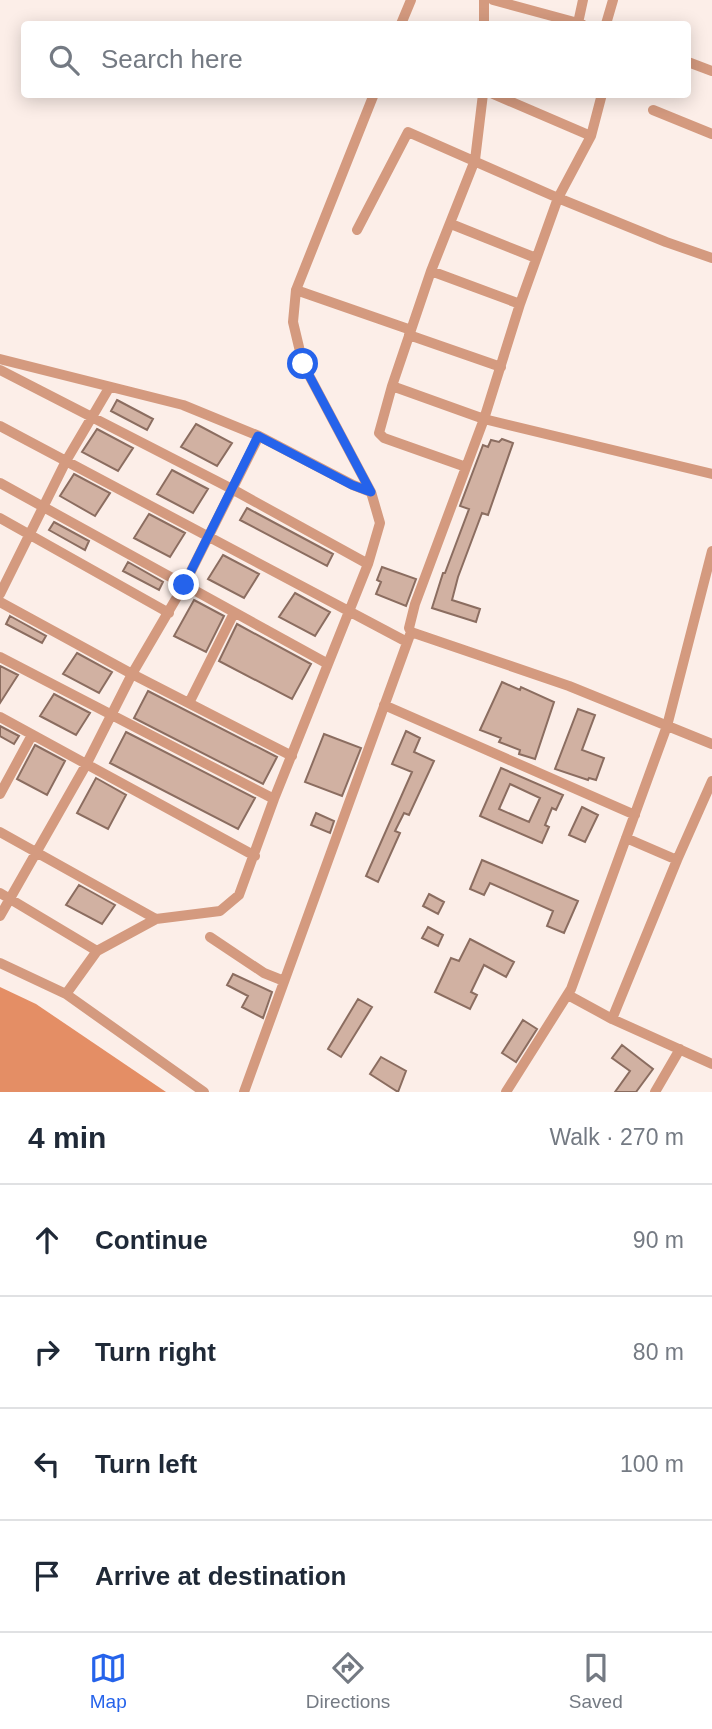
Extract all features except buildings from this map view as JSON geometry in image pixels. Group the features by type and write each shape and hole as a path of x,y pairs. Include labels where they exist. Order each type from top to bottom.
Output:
{"street":[{"path":"402,21 411,0"},
{"path":"484,0 484,21"},
{"path":"493,0 569,21"},
{"path":"580,21 583,0"},
{"path":"607,21 613,0"},
{"path":"691,63 712,71"},
{"path":"66,994 97,951 156,919 220,911 239,895 274,799 368,564 380,523 371,492 303,364 293,322 296,289 372,98"},
{"path":"466,467 384,438 379,433 431,271 475,160 483,98"},
{"path":"502,98 591,136"},
{"path":"244,1092 409,637 415,604 484,419 536,258 558,198 591,136 601,98"},
{"path":"653,110 712,134"},
{"path":"357,230 408,132 558,198 712,258"},
{"path":"451,224 536,258"},
{"path":"431,271 520,304"},
{"path":"296,289 501,367"},
{"path":"0,359 183,405 258,436 352,485 371,492"},
{"path":"0,370 232,489 368,564"},
{"path":"392,386 484,419 712,474"},
{"path":"0,594 66,461 109,387"},
{"path":"0,426 350,612 409,637 569,686 712,744"},
{"path":"0,916 5,895 36,852 86,765 132,674 184,585 258,436"},
{"path":"0,483 328,664"},
{"path":"0,518 169,613"},
{"path":"506,1092 568,995 667,726 712,551"},
{"path":"0,602 132,674 292,756"},
{"path":"189,703 234,613"},
{"path":"0,657 274,799"},
{"path":"384,705 635,815"},
{"path":"0,717 255,856"},
{"path":"0,794 32,735"},
{"path":"612,1019 712,781"},
{"path":"0,832 156,919"},
{"path":"626,838 677,860"},
{"path":"5,895 97,951"},
{"path":"210,937 264,973 284,981"},
{"path":"0,963 66,994 204,1092"},
{"path":"568,995 612,1019 712,1063"},
{"path":"655,1092 680,1049"}],"shaded area":[{"path":"0,987 36,1004 166,1092 0,1092"}],"route":[{"path":"184,585 258,436 352,485 371,492 303,364"}]}
